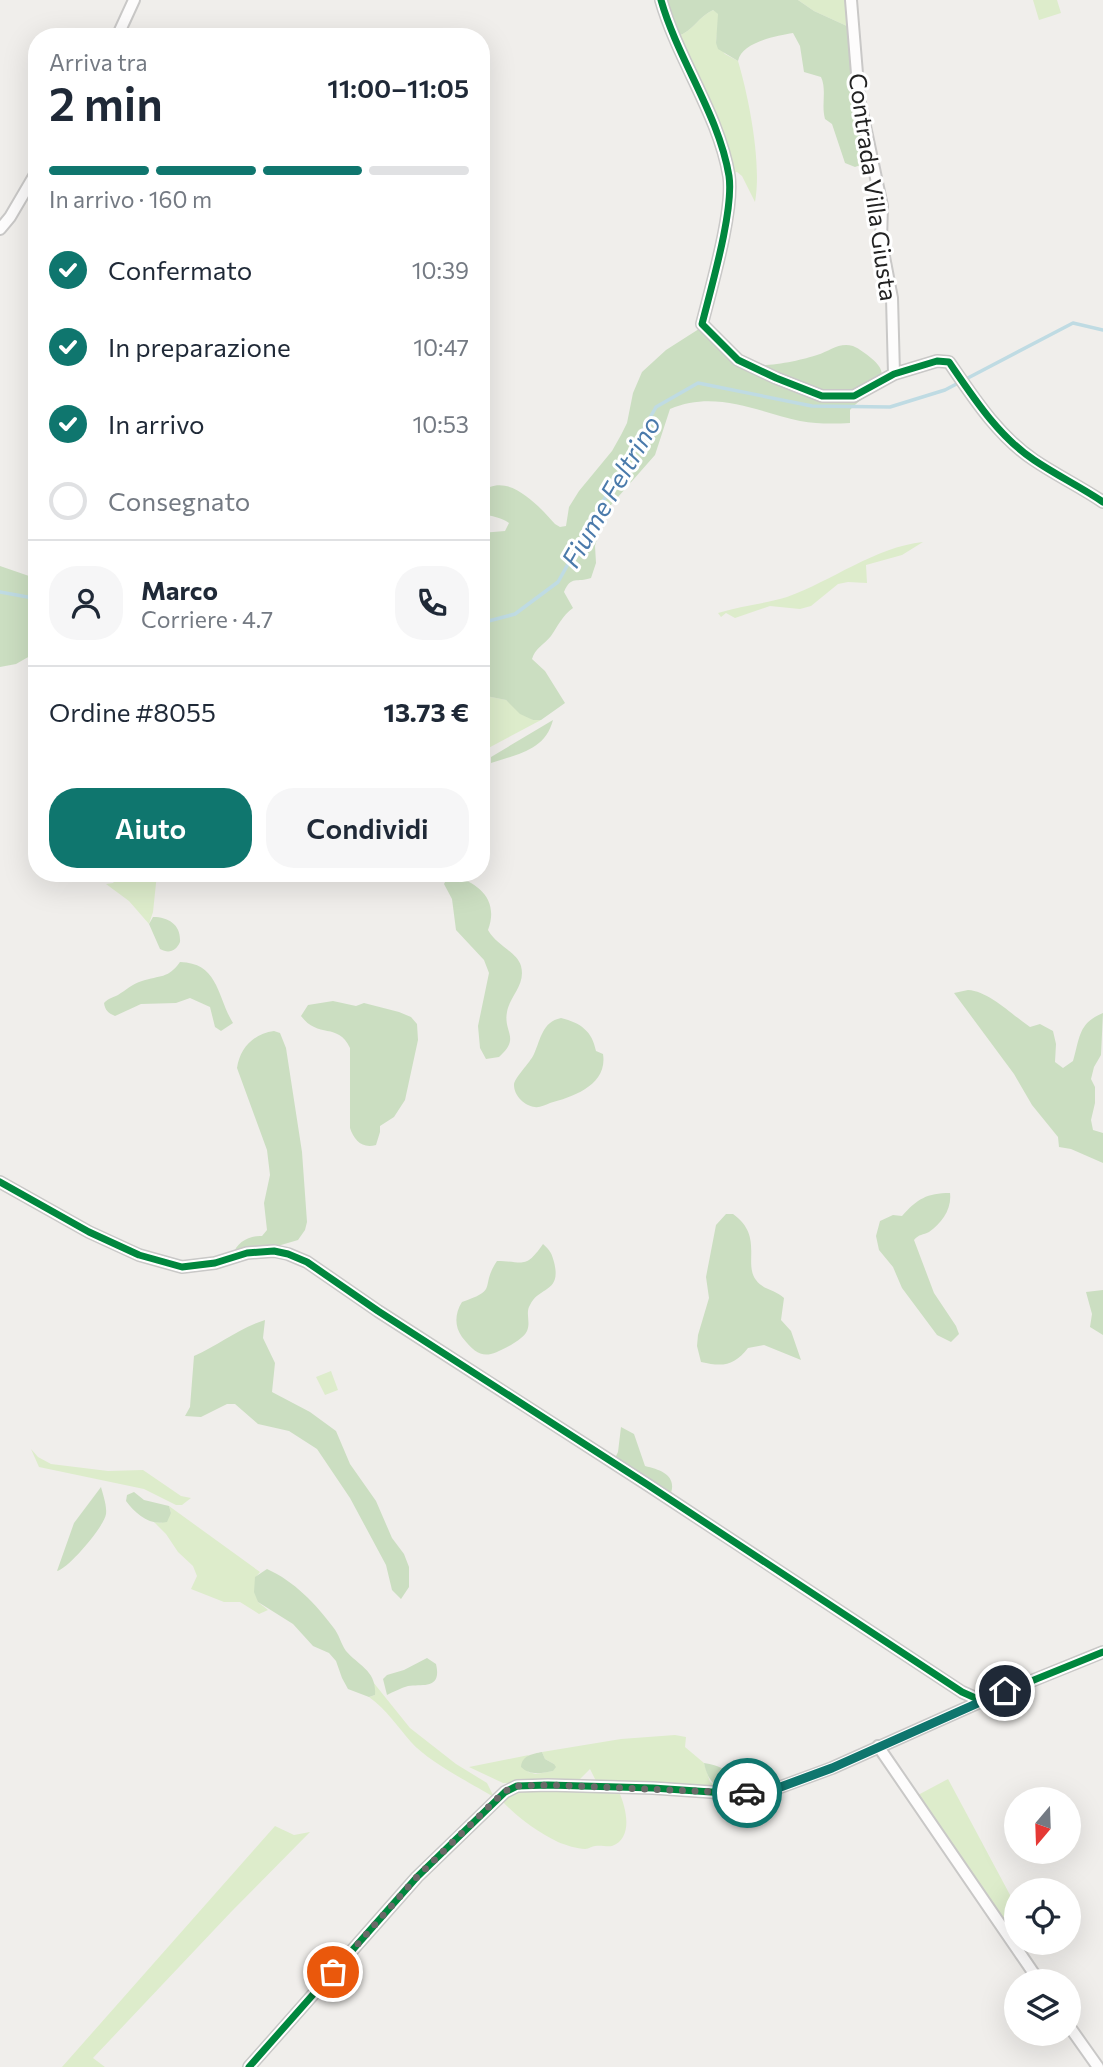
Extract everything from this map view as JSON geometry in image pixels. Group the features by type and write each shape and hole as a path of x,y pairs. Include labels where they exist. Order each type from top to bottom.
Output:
{"street":[{"path":"121,28 134,0"},
{"path":"661,0 682,60 701,96 720,145 729,177 723,230 702,324 738,360 822,396 854,396 894,373 937,361 950,362 968,390 1009,441 1033,460 1101,497"},
{"name":"Contrada Villa Giusta","path":"851,0 859,98 882,206 881,242 892,298 894,373"},
{"path":"0,229 28,186"},
{"path":"0,1182 89,1232 139,1255 182,1267 215,1263 247,1252 274,1251 307,1262 951,1685 982,1701"},
{"path":"249,2067 417,1877 505,1791 517,1786 548,1785 740,1794 767,1792 832,1768 982,1701 1103,1652"},
{"path":"878,1746 1031,1969"},
{"path":"1081,2043 1098,2067"}],"green space":[{"path":"665,0 798,0 814,11 849,27 871,161 855,167 845,163 832,124 825,119 821,77 804,72 800,46 793,33 769,38 753,45 741,54 738,61 718,49 718,14 713,10 678,36"},
{"path":"798,0 847,0 849,27 814,11"},
{"path":"1033,0 1057,0 1061,13 1039,20"},
{"path":"713,10 719,14 716,43 725,54 738,61 746,93 756,150 755,202 742,176 737,172 733,173 678,36"},
{"path":"702,327 738,357 755,365 793,361 848,345 867,355 879,366 882,374 876,387 850,410 850,423 800,421 719,402 703,401 670,409 655,455 611,505 600,528 595,546 596,563 591,578 569,583 564,592 573,608 535,652 532,659 545,671 565,703 541,720 533,720 520,714 506,700 490,697 490,532 505,531 509,523 490,515 490,488 501,485 521,493 555,524 566,526 569,507 612,451 627,423 633,393 642,372 666,350"},
{"path":"923,542 902,555 866,565 867,583 838,584 811,606 800,609 770,606 735,618 726,613 721,617 718,613 787,597 888,550"},
{"path":"0,566 28,576 28,657 16,664 0,667"},
{"path":"490,697 506,700 533,720 541,720 490,747"},
{"path":"553,720 544,739 537,745 520,754 491,763 491,757"},
{"path":"156,882 149,924 129,901 106,884"},
{"path":"469,882 485,895 491,910 488,930 521,966 520,984 507,1012 509,1045 499,1057 486,1059 480,1048 478,1026 489,973 484,960 456,930 452,899 444,884"},
{"path":"153,917 169,920 176,927 180,942 176,948 169,951 160,949 149,924"},
{"path":"180,962 193,964 210,975 233,1023 221,1031 215,1027 210,1007 190,998 176,1003 141,1004 115,1016 106,1009 104,1003 107,1000 138,982 167,974"},
{"path":"968,990 992,999 1030,1027 1040,1024 1053,1031 1056,1044 1055,1062 1063,1068 1073,1061 1084,1027 1103,1013 1101,1055 1091,1079 1095,1087 1095,1103 1091,1120 1093,1130 1103,1133 1103,1163 1071,1149 1059,1147 1058,1137 1032,1105 1014,1074 954,993"},
{"path":"333,1001 356,1006 364,1003 399,1012 411,1017 417,1024 418,1040 405,1100 394,1117 380,1126 376,1145 367,1146 359,1142 350,1128 350,1048 340,1035 314,1027 301,1016 308,1005"},
{"path":"561,1018 580,1025 588,1033 596,1051 603,1054 600,1074 594,1082 578,1093 540,1107 531,1106 518,1097 514,1089 515,1082 532,1058 546,1027"},
{"path":"274,1031 280,1033 286,1048 302,1152 307,1222 298,1240 281,1245 261,1258 238,1260 233,1255 240,1243 248,1238 262,1236 267,1230 264,1203 270,1175 267,1150 237,1068 241,1054 249,1043 260,1035"},
{"path":"950,1193 948,1210 942,1220 929,1232 914,1240 934,1293 959,1334 951,1342 937,1335 902,1288 893,1267 879,1250 876,1236 880,1221 893,1215 902,1216 918,1201 929,1196"},
{"path":"726,1214 733,1214 748,1231 751,1266 756,1280 784,1298 781,1320 791,1331 801,1360 764,1345 748,1348 728,1364 701,1362 697,1346 709,1298 706,1277 716,1225"},
{"path":"543,1244 552,1257 555,1279 530,1305 527,1331 511,1345 490,1354 474,1350 462,1337 457,1324 462,1302 485,1290 497,1261 528,1261"},
{"path":"1103,1290 1103,1335 1090,1327 1092,1314 1086,1292"},
{"path":"265,1320 263,1338 275,1363 272,1392 310,1412 336,1431 350,1464 376,1501 392,1538 404,1554 409,1567 409,1587 401,1599 392,1590 386,1565 350,1498 317,1449 289,1431 258,1424 235,1404 227,1404 201,1417 185,1416 190,1407 194,1356 246,1327"},
{"path":"331,1371 338,1390 325,1395 316,1377"},
{"path":"621,1427 634,1434 645,1466 662,1472 670,1479 670,1496 614,1460 618,1452"},
{"path":"31,1449 38,1457 51,1464 108,1471 143,1470 181,1496 191,1498 182,1505 176,1505 144,1489 39,1467"},
{"path":"101,1487 106,1507 104,1520 77,1556 57,1571 74,1523"},
{"path":"134,1492 144,1500 169,1506 171,1513 167,1522 149,1521 134,1510 126,1501 127,1495"},
{"path":"169,1506 260,1572 255,1578 258,1602 268,1610 259,1614 240,1602 224,1602 191,1589 197,1576 193,1566 154,1522 161,1523 171,1513"},
{"path":"267,1569 304,1594 319,1610 335,1630 346,1651 370,1674 375,1695 369,1697 348,1689 336,1661 329,1653 313,1646 293,1624 258,1602 254,1592 255,1577"},
{"path":"427,1658 436,1664 434,1682 408,1686 387,1695 383,1679 387,1675"},
{"path":"373,1682 410,1728 456,1764 487,1783 494,1797 450,1772 419,1750 387,1713 369,1697 375,1695"},
{"path":"675,1735 686,1737 685,1747 704,1763 710,1782 722,1790 597,1783 590,1769 576,1783 503,1783 469,1767 529,1755 525,1759 528,1772 536,1774 553,1771 554,1764 545,1759 542,1752 621,1739"},
{"path":"542,1752 545,1759 556,1767 553,1771 532,1773 521,1767 526,1758"},
{"path":"704,1763 727,1772 742,1792 717,1786 709,1777"},
{"path":"948,1779 1004,1884 1004,1922 918,1795"},
{"path":"541,1789 619,1792 626,1814 623,1836 612,1846 585,1849 568,1846 535,1829 501,1800 519,1792"},
{"path":"275,1826 294,1835 310,1832 93,2058 105,2067 62,2067"}],"waterway":[{"name":"Fiume Feltrino","path":"490,621 515,614 558,582 656,407 698,383 812,406 890,407 945,390 1073,323 1103,330"},
{"name":"Fiume Feltrino","path":"0,592 28,597"}],"cycle path":[{"path":"661,0 677,44 717,131 729,176 730,191 725,228 702,324 738,360 822,396 854,396 894,374 937,361 949,362 987,415 1021,450 1103,502"},
{"path":"0,1182 89,1232 139,1255 182,1267 215,1263 247,1253 274,1251 307,1262 962,1692 982,1701"},
{"path":"249,2067 417,1877 505,1792 517,1786 653,1788 740,1794 767,1792 832,1768 982,1701 1103,1652"}],"way so far":[{"path":"333,1972 417,1877 505,1791 517,1786 548,1785 747,1793"}],"route":[{"path":"747,1793 767,1792 832,1768 1005,1691"}]}
